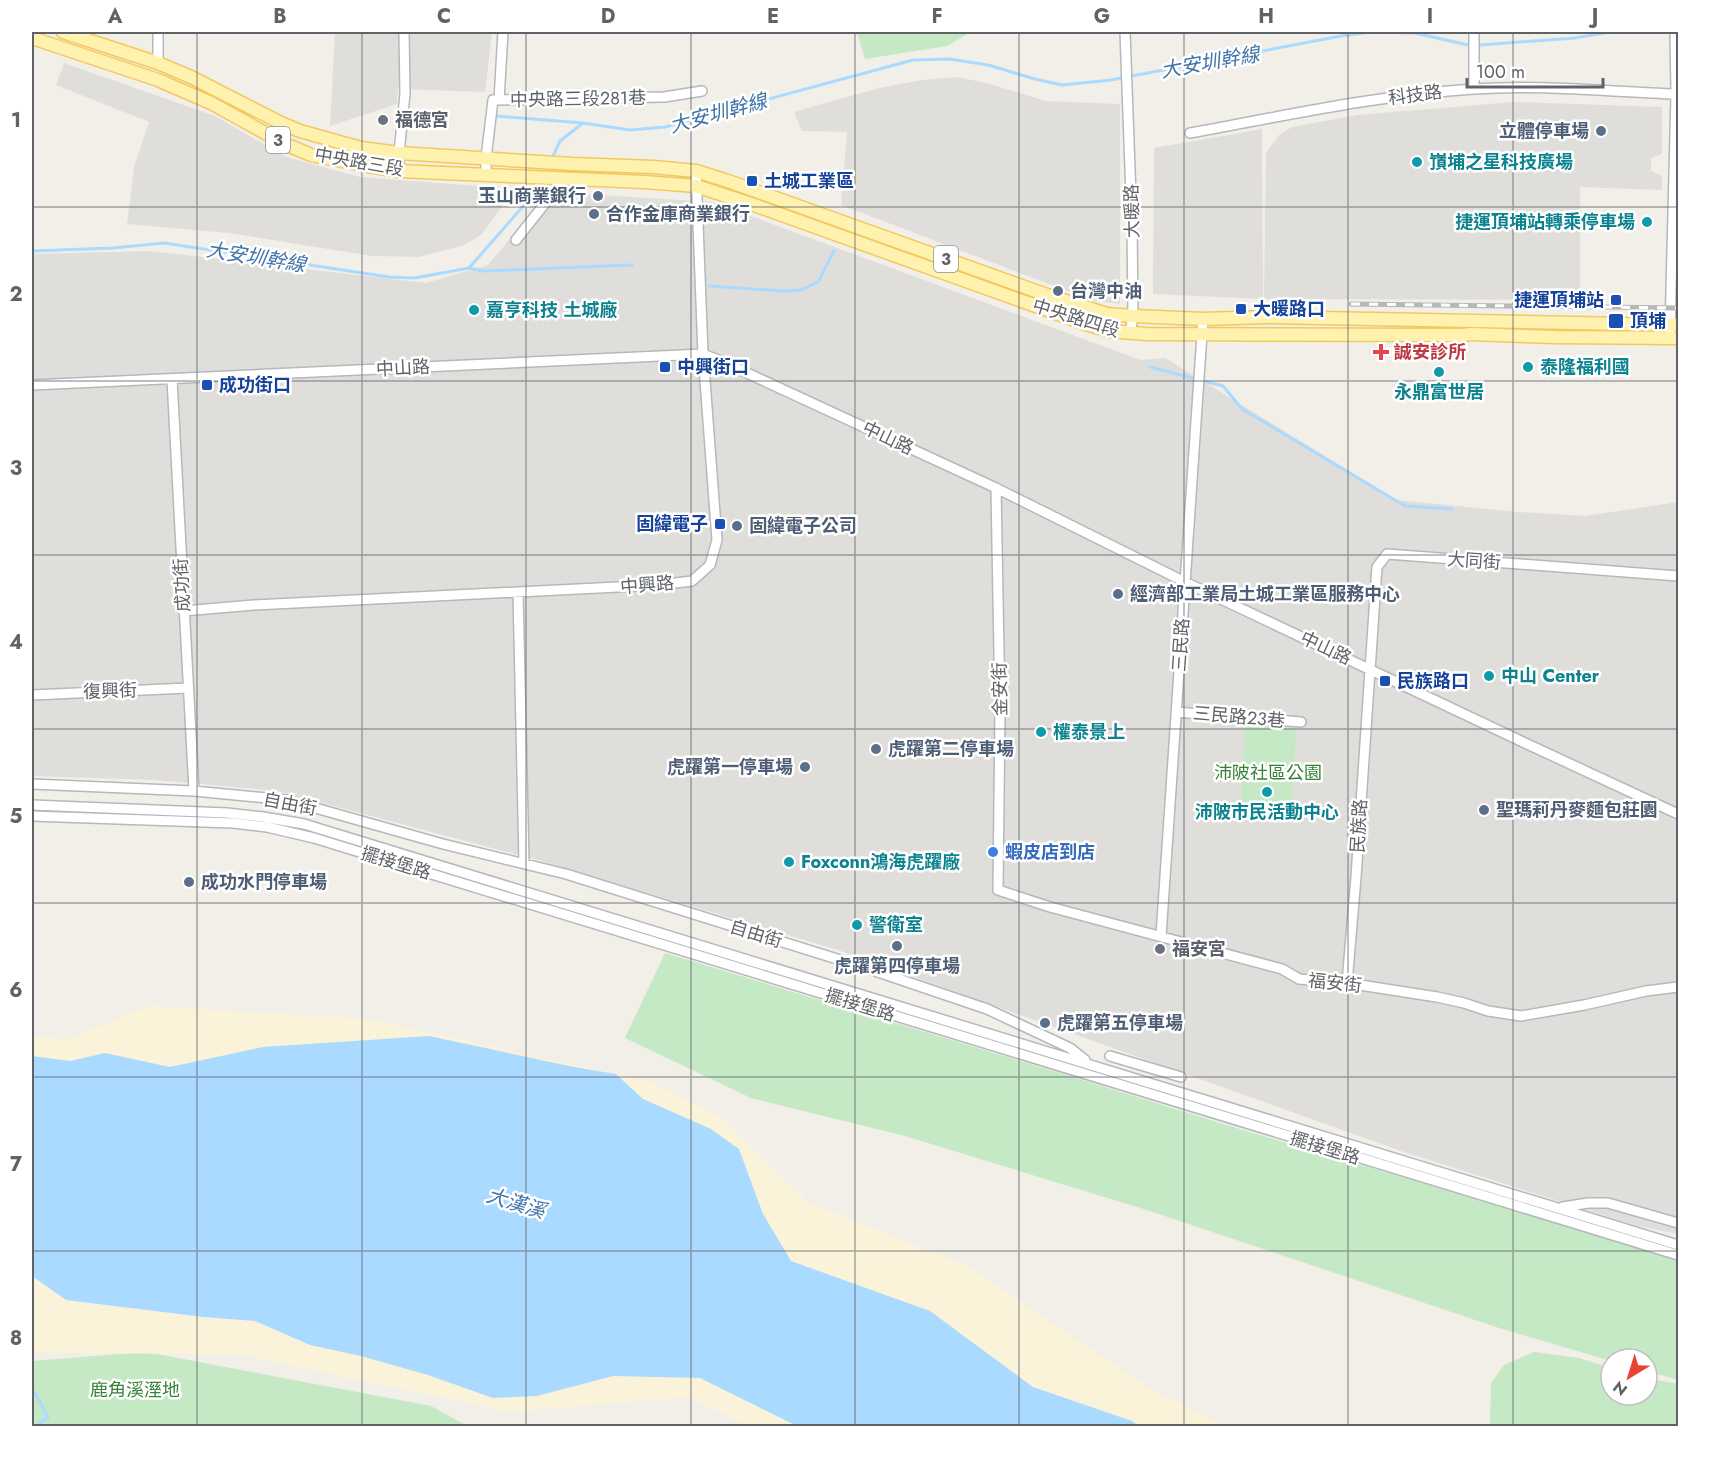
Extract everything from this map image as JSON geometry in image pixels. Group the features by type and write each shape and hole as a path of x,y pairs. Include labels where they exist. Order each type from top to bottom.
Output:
{"main road":[{"name":"中央路三段","path":"63,32 158,63 300,131 362,147 399,153 573,164"},
{"name":"中央路三段","path":"32,38 158,80 311,155 399,171 565,178"},
{"name":"中央路四段","path":"573,164 696,171 1107,314 1203,319 1267,317 1674,325"},
{"name":"中央路四段","path":"565,178 696,186 1086,324 1130,334 1462,336 1471,334 1674,338"}],"street":[{"path":"158,32 158,63"},
{"path":"399,171 405,94 404,32"},
{"path":"499,100 503,32"},
{"name":"大暖路","path":"1125,32 1132,224 1133,316 1130,334"},
{"path":"1474,32 1474,89"},
{"path":"1674,338 1677,94 1675,32"},
{"name":"科技路","path":"1190,133 1402,95 1474,89 1510,87 1677,94"},
{"name":"中央路三段281巷","path":"486,175 493,100 664,97 702,91"},
{"name":"中興路","path":"183,611 254,605 658,585 692,581 710,565 717,540 703,354 696,171"},
{"path":"516,240 565,178"},
{"name":"三民路","path":"1161,936 1203,319"},
{"name":"中山路","path":"32,385 703,354 996,488 1185,582 1678,814"},
{"name":"成功街","path":"172,379 194,791"},
{"name":"金安街","path":"996,488 1000,708 998,890"},
{"name":"大同街","path":"1370,669 1377,567 1387,554 1678,576"},
{"path":"518,592 524,863"},
{"name":"民族路","path":"1347,983 1370,669"},
{"name":"復興街","path":"32,695 188,688"},
{"name":"三民路23巷","path":"1176,712 1301,722"},
{"name":"自由街","path":"32,784 194,791 287,800 443,844 566,874 859,966 987,1009 1070,1048 1089,1064"},
{"name":"擺接堡路","path":"32,805 227,813 304,824 1678,1245"},
{"name":"擺接堡路","path":"32,816 233,823 267,827 314,838 1678,1255"},
{"name":"福安街","path":"998,890 1050,907 1282,969 1299,979 1347,983 1437,997 1488,1011 1521,1016 1581,1006 1646,991 1678,987"},
{"path":"1110,1056 1181,1077"},
{"path":"1556,1218 1560,1208 1588,1203 1608,1203 1678,1223"}],"shaded area":[{"path":"335,32 492,32 485,92 398,89 397,104 330,126"},
{"path":"64,63 215,116 286,157 360,177 515,189 481,235 464,245 419,257 372,256 229,233 127,224 134,167 149,122 56,85"},
{"path":"957,77 1046,101 1120,104 1120,304 1094,301 841,205 847,132 802,131 794,112 879,88 922,80"},
{"name":"嵿埔之星科技廣場","path":"1513,102 1662,107 1662,154 1651,158 1651,171 1662,176 1662,190 1580,187 1580,300 1264,299 1266,153 1279,135 1292,127 1357,115"},
{"path":"1262,129 1263,299 1153,294 1154,148"},
{"path":"549,192 713,202 1140,360 1165,358 1397,500 1585,516 1678,502 1678,1234 1634,1225 1404,1152 841,951 534,859 277,791 156,780 32,776 32,254 150,251 426,283 488,265"}],"green space":[{"path":"857,32 971,32 947,46 865,59"},
{"name":"沛陂社區公園","path":"1245,725 1296,728 1291,821 1240,818"},
{"path":"665,953 1246,1131 1678,1258 1678,1380 1659,1374 1659,1347 1599,1347 1599,1357 1496,1327 1150,1211 905,1136 751,1098 625,1038"},
{"name":"鹿角溪溼地","path":"146,1352 431,1406 467,1426 32,1426 32,1361"},
{"path":"1534,1352 1579,1358 1599,1364 1599,1407 1659,1407 1659,1380 1678,1384 1678,1426 1490,1426 1491,1383 1504,1365"}],"sand":[{"path":"149,1006 368,1019 651,1082 717,1115 808,1202 969,1267 1147,1387 1223,1426 749,1426 688,1397 509,1412 243,1355 32,1352 32,1037 68,1039"}],"water":[{"name":"大漢溪","path":"429,1036 616,1074 643,1099 711,1129 739,1149 763,1214 791,1261 930,1311 1033,1387 1132,1421 1139,1426 797,1426 700,1378 613,1376 537,1396 493,1398 428,1375 361,1356 310,1345 255,1321 66,1300 32,1276 32,1056 70,1061 105,1053 170,1067 263,1047"}],"waterway":[{"name":"大安圳幹線","path":"552,158 560,141 583,123 630,130 665,127 913,60 950,59 988,65 1062,85 1111,80 1371,32 1415,33 1468,45"},
{"name":"大安圳幹線","path":"1480,45 1575,38 1610,32"},
{"path":"495,116 583,123"},
{"name":"大安圳幹線","path":"32,251 113,248 164,243 389,277 415,278 469,268 543,181"},
{"path":"709,286 801,290 818,282 834,251"},
{"path":"469,268 483,271 632,265"},
{"path":"1150,367 1223,386 1242,409 1405,506 1452,509"},
{"path":"32,1388 48,1417 37,1426"}],"railway":[{"path":"1351,304 1678,308"}],"place":[{"name":"福德宮","path":"383,120"},
{"name":"立體停車場","path":"1601,131"},
{"name":"嵿埔之星科技廣場","path":"1417,162"},
{"name":"土城工業區","path":"752,181"},
{"name":"玉山商業銀行","path":"598,196"},
{"name":"合作金庫商業銀行","path":"594,214"},
{"name":"捷運頂埔站轉乘停車場","path":"1647,222"},
{"name":"台灣中油","path":"1058,291"},
{"name":"捷運頂埔站","path":"1616,300"},
{"name":"大暖路口","path":"1241,309"},
{"name":"嘉亨科技 土城廠","path":"474,310"},
{"name":"頂埔","path":"1616,321"},
{"name":"誠安診所","path":"1381,352"},
{"name":"中興街口","path":"665,367"},
{"name":"泰隆福利國","path":"1528,367"},
{"name":"永鼎富世居","path":"1439,372"},
{"name":"成功街口","path":"207,385"},
{"name":"固緯電子","path":"720,524"},
{"name":"固緯電子公司","path":"737,526"},
{"name":"經濟部工業局土城工業區服務中心","path":"1118,594"},
{"name":"中山 Center","path":"1489,676"},
{"name":"民族路口","path":"1385,681"},
{"name":"權泰景上","path":"1041,732"},
{"name":"虎躍第二停車場","path":"876,749"},
{"name":"虎躍第一停車場","path":"805,767"},
{"name":"沛陂市民活動中心","path":"1267,792"},
{"name":"聖瑪莉丹麥麵包莊園","path":"1484,810"},
{"name":"蝦皮店到店","path":"993,852"},
{"name":"Foxconn鴻海虎躍廠","path":"789,862"},
{"name":"成功水門停車場","path":"189,882"},
{"name":"警衛室","path":"857,925"},
{"name":"虎躍第四停車場","path":"897,946"},
{"name":"福安宮","path":"1160,949"},
{"name":"虎躍第五停車場","path":"1045,1023"}]}
